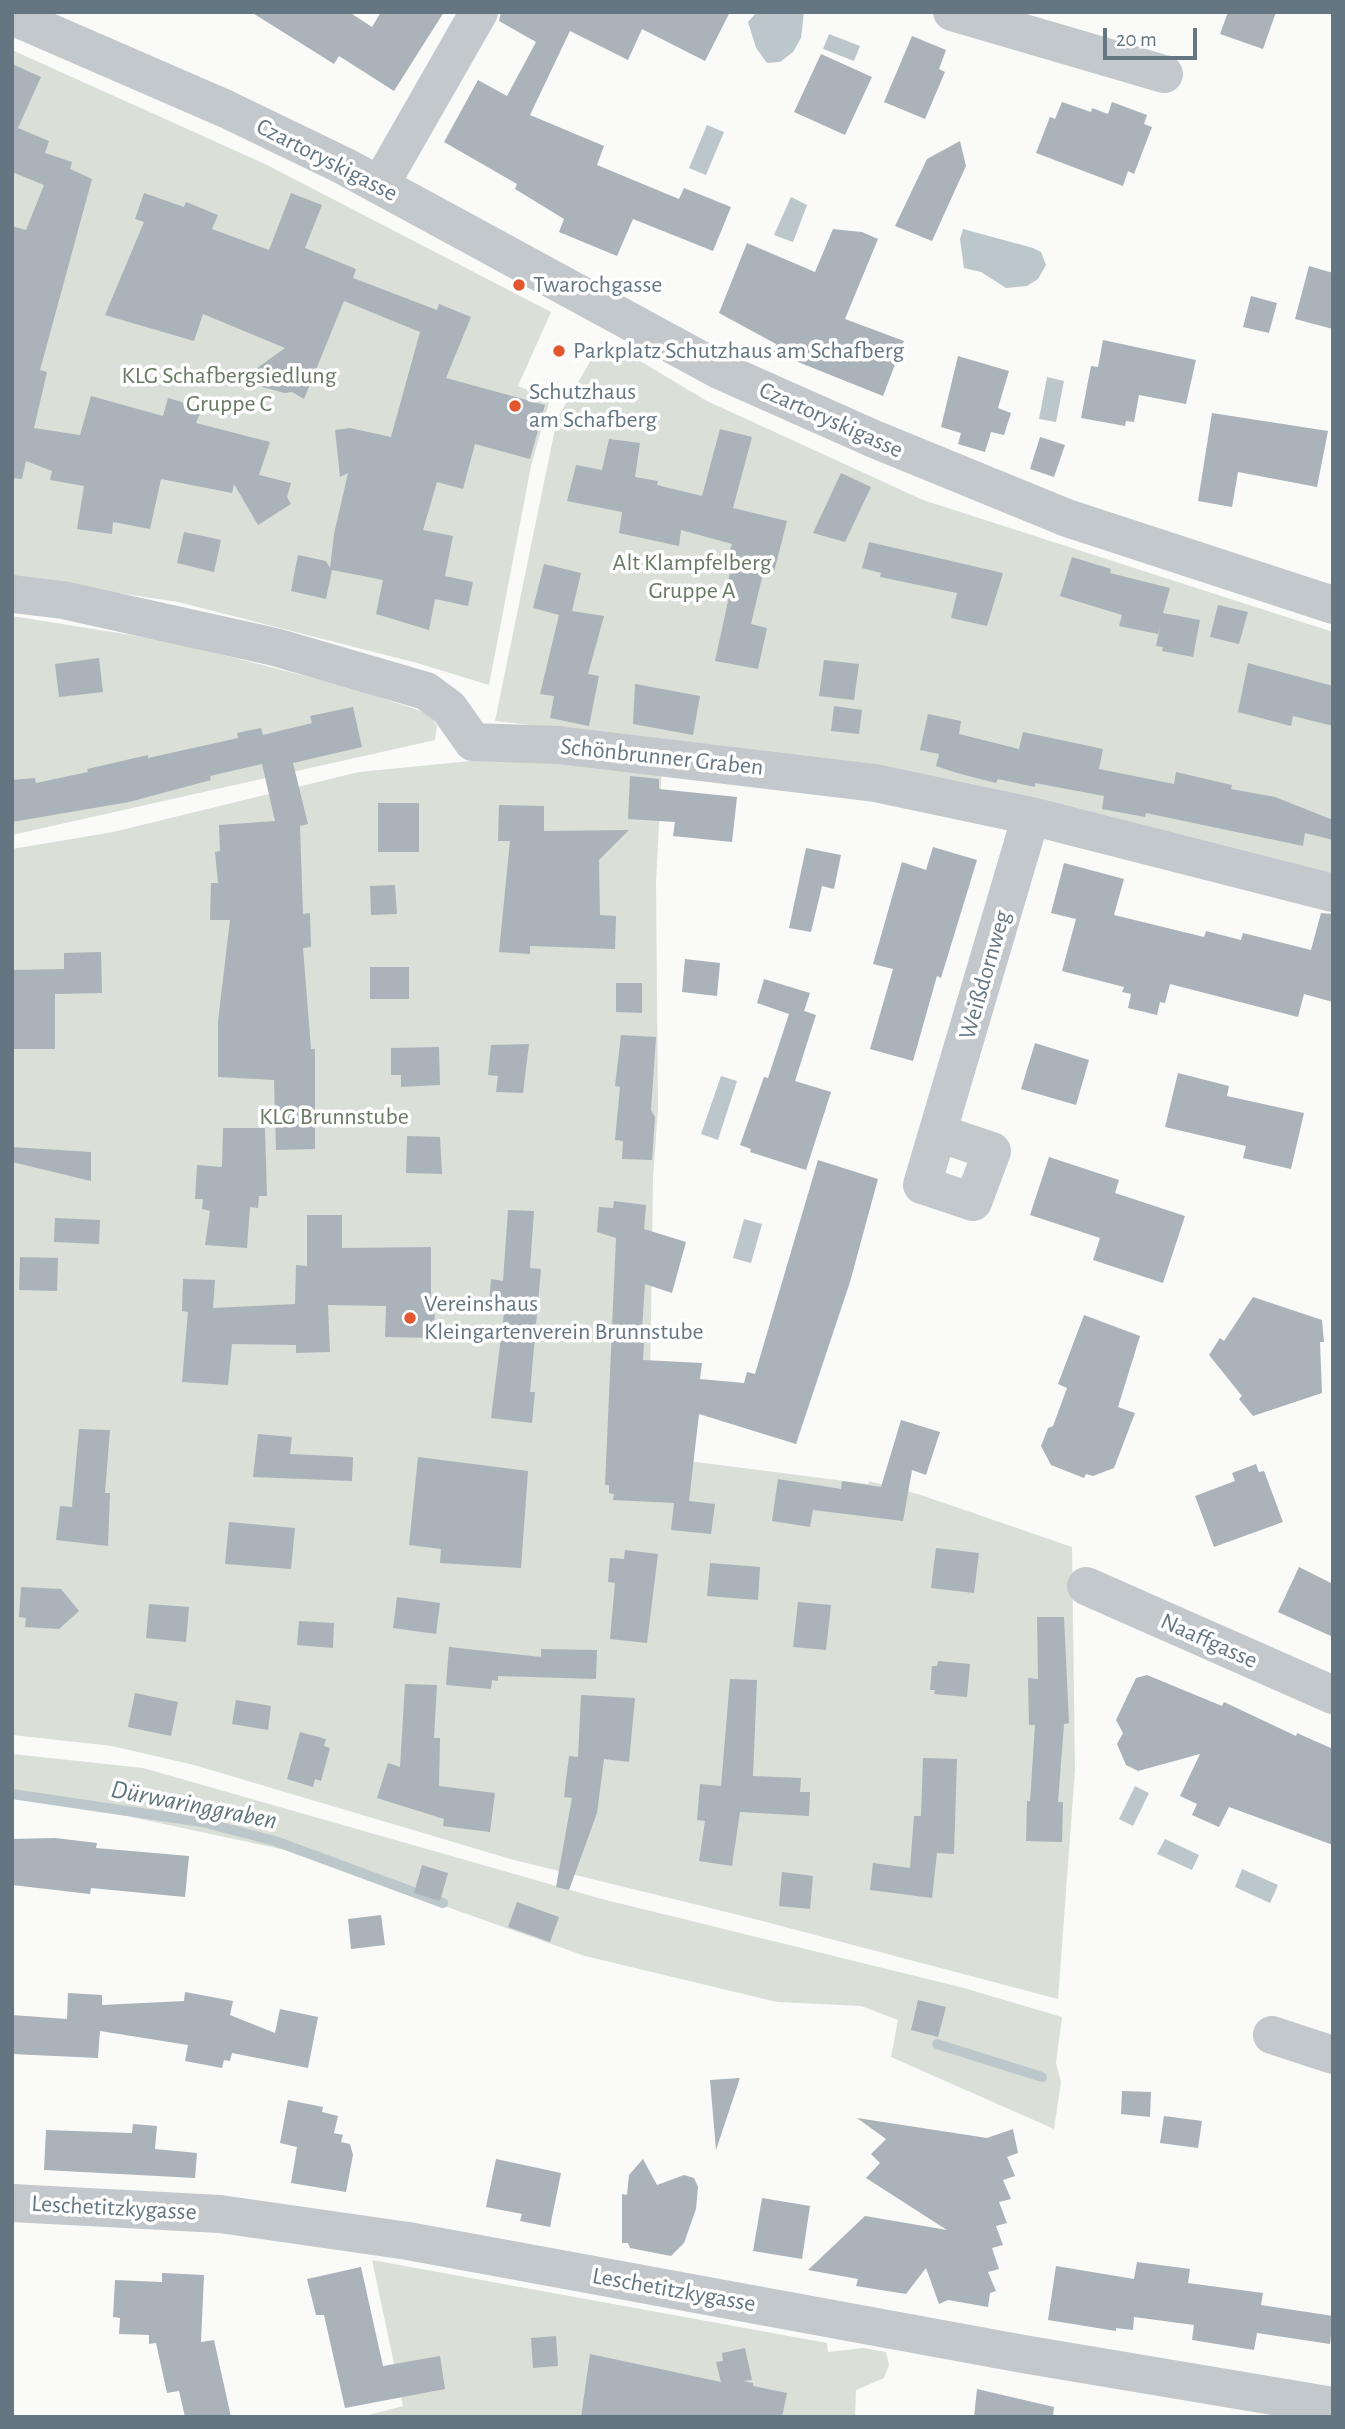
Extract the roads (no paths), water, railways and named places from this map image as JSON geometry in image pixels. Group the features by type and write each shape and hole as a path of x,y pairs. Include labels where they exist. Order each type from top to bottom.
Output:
{"street":[{"path":"380,185 479,12"},
{"path":"952,12 1164,74"},
{"name":"Czartoryskigasse","path":"12,16 226,109 380,185 528,269 721,371 874,439 1067,518 1333,605"},
{"name":"Schönbrunner Graben","path":"12,594 63,600 275,647 426,691 449,708 473,742 558,745 779,769 921,791 1031,816 1333,893"},
{"name":"Weißdornweg","path":"938,1133 1031,816"},
{"name":"Naaffgasse","path":"1086,1586 1333,1695"},
{"path":"1333,2026 1272,2035 1333,2055"},
{"name":"Leschetitzkygasse","path":"12,2203 220,2214 408,2241 1023,2354 1333,2406"}],"waterway":[{"name":"Dürwaringgraben","path":"12,1794 202,1822 275,1841 443,1903"},
{"name":"Dürwaringgraben","path":"937,2044 1042,2077"}],"place":[{"name":"Twarochgasse","path":"519,285"},
{"name":"Parkplatz Schutzhaus am Schafberg","path":"559,351"},
{"name":"Schutzhaus am Schafberg","path":"515,406"},
{"name":"Vereinshaus Kleingartenverein Brunnstube","path":"410,1318"}],"park label":[{"name":"KLG Schafbergsiedlung Gruppe C","path":"229,390"},
{"name":"Alt Klampfelberg Gruppe A","path":"692,577"},
{"name":"KLG Brunnstube","path":"334,1117"}]}
